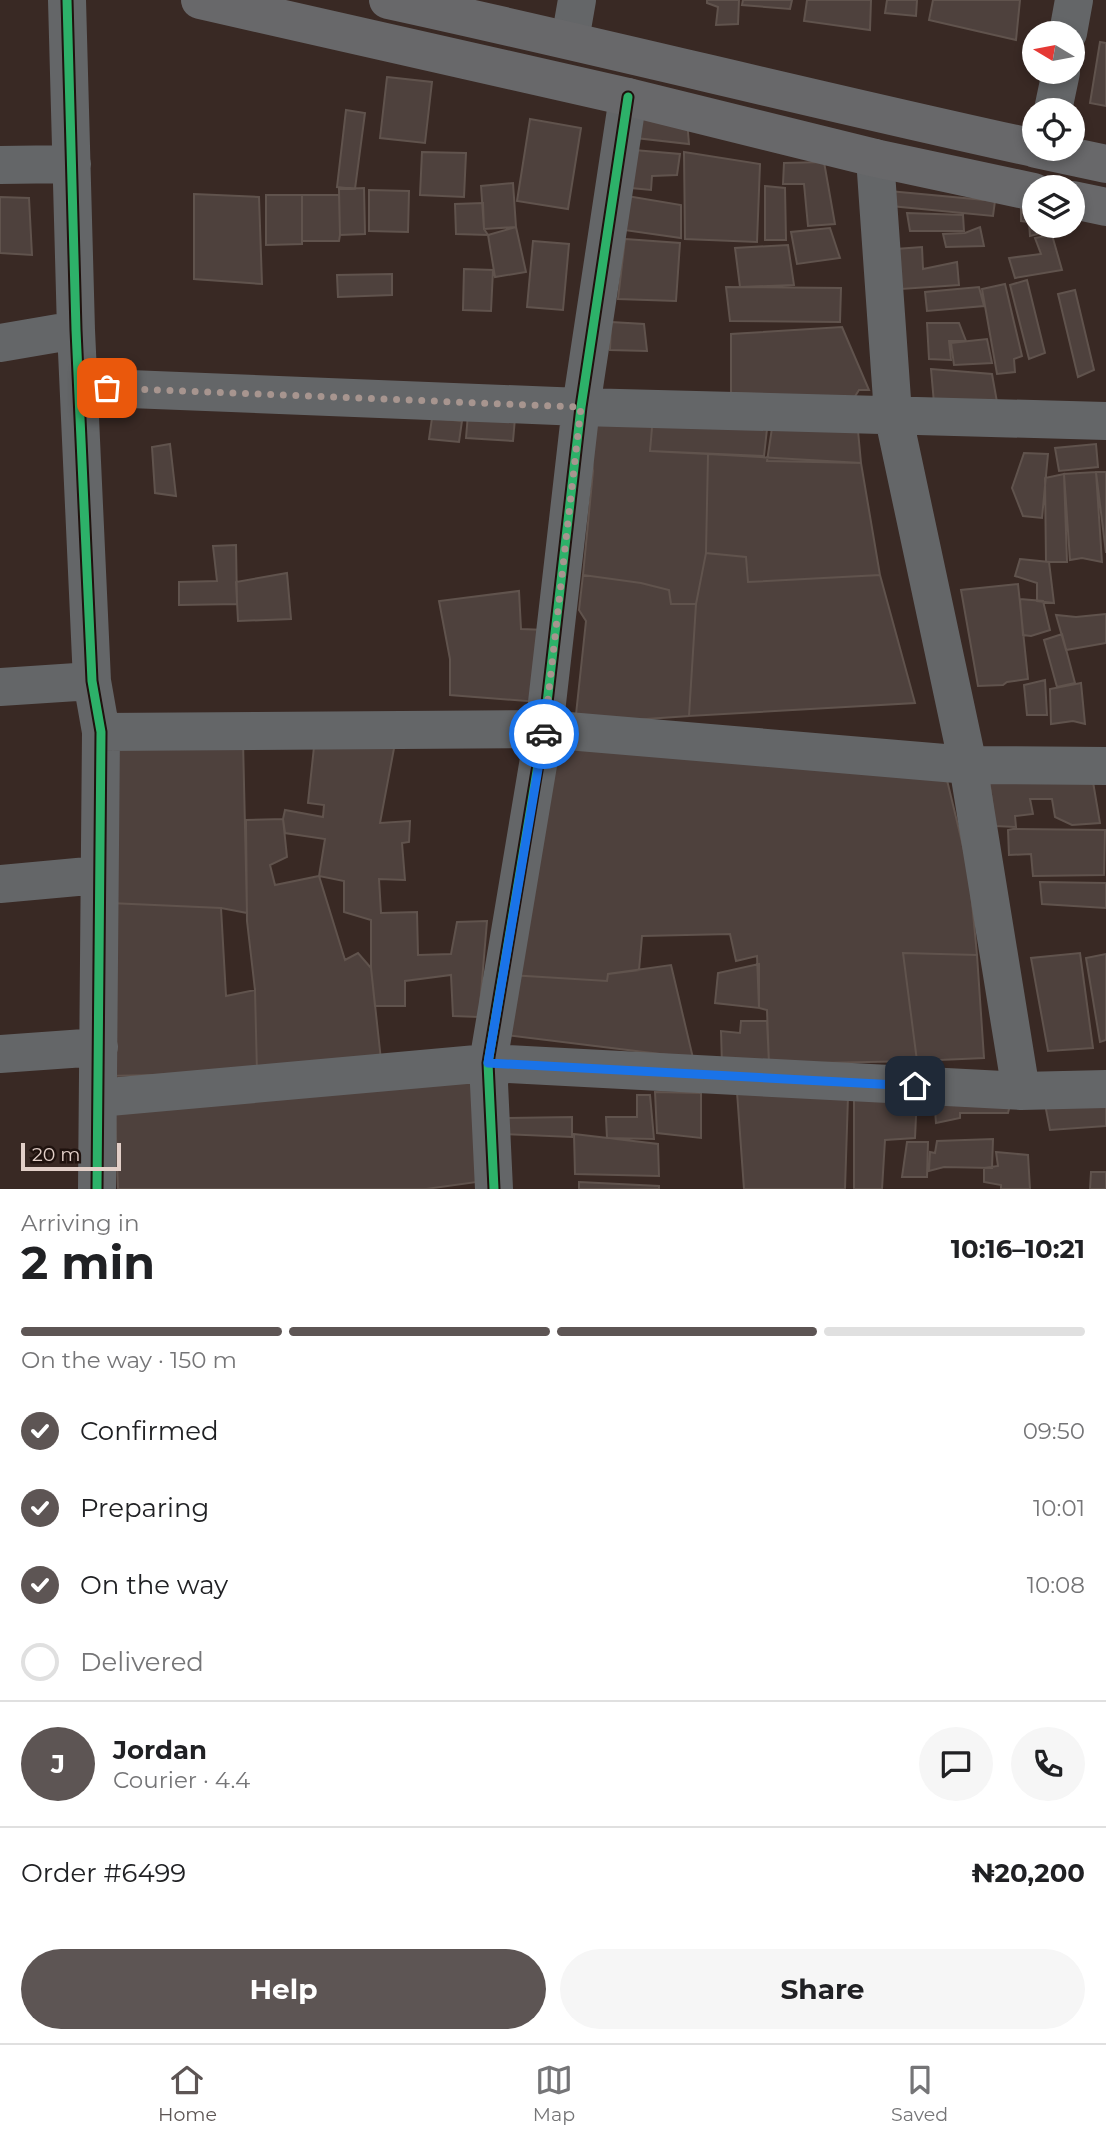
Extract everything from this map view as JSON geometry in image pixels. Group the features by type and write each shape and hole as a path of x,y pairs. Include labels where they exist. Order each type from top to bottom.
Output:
{"main road":[{"path":"200,0 628,97 875,158 1022,189"},
{"path":"388,0 1022,145"},
{"path":"1085,159 1106,164"},
{"path":"1085,203 1106,207"}],"street":[{"path":"67,0 76,330 92,681 100,732 97,1189"},
{"path":"570,40 577,0"},
{"path":"1070,21 1074,0"},
{"path":"494,1189 488,1063 544,729 581,407 628,97"},
{"path":"875,158 893,414 968,765 1021,1091"},
{"path":"0,165 72,164"},
{"path":"0,343 76,330"},
{"path":"79,387 581,407 1106,421"},
{"path":"0,687 92,681"},
{"path":"100,732 544,729 968,765 1106,766"},
{"path":"0,884 99,875"},
{"path":"0,1054 99,1047"},
{"path":"98,1098 488,1063 1021,1091 1106,1089"}],"building":[{"path":"707,0 739,0 738,24 716,25 718,7 707,3"},
{"path":"743,0 792,0 790,9 742,5"},
{"path":"807,0 871,0 870,30 804,21"},
{"path":"887,0 917,0 916,16 885,13"},
{"path":"933,0 1020,0 1016,40 929,20"},
{"path":"1100,42 1106,43 1106,106 1090,103"},
{"path":"387,77 432,82 425,143 380,138"},
{"path":"346,110 365,113 355,189 337,187"},
{"path":"637,114 687,121 689,144 636,138"},
{"path":"530,119 581,128 568,209 517,201"},
{"path":"634,150 680,154 677,175 652,176 651,190 631,188"},
{"path":"422,152 466,153 464,197 420,195"},
{"path":"684,152 760,164 757,242 685,239"},
{"path":"824,162 835,224 808,226 804,184 783,184 784,163"},
{"path":"513,183 516,227 484,229 481,186"},
{"path":"765,186 785,188 786,240 765,240"},
{"path":"364,188 365,234 340,235 339,189"},
{"path":"369,190 409,191 408,232 369,231"},
{"path":"889,191 995,201 993,216 891,206"},
{"path":"194,194 259,197 262,284 194,279"},
{"path":"266,195 302,195 302,244 266,245"},
{"path":"302,195 339,195 339,241 302,241"},
{"path":"627,196 681,205 681,238 624,230"},
{"path":"0,197 29,198 32,255 0,253"},
{"path":"483,203 484,229 488,235 456,234 455,204"},
{"path":"907,213 963,215 964,231 910,231"},
{"path":"516,227 526,272 495,277 488,235"},
{"path":"980,227 984,246 946,247 943,234 965,233"},
{"path":"830,228 840,258 797,264 791,232"},
{"path":"1035,238 1053,238 1062,270 1015,278 1009,258 1041,254"},
{"path":"625,239 680,243 676,301 618,299"},
{"path":"533,241 569,244 563,310 527,307"},
{"path":"788,245 794,285 740,287 735,248"},
{"path":"922,247 923,269 957,262 959,285 901,289 896,249"},
{"path":"464,269 493,270 491,311 463,310"},
{"path":"392,274 392,295 338,297 337,275"},
{"path":"1027,280 1045,353 1029,359 1010,285"},
{"path":"1005,284 1022,356 1014,359 1015,372 997,374 982,289"},
{"path":"726,287 841,288 840,322 730,321"},
{"path":"979,287 984,306 927,311 925,292"},
{"path":"1075,290 1094,370 1078,377 1058,294"},
{"path":"611,322 644,324 647,351 610,350"},
{"path":"927,323 959,323 966,341 949,341 951,360 929,359"},
{"path":"842,327 869,390 859,390 854,398 731,393 731,334"},
{"path":"987,339 992,363 954,365 951,343"},
{"path":"931,369 992,374 997,402 934,403"},
{"path":"468,414 515,418 513,441 466,438"},
{"path":"653,416 768,420 764,456 650,451"},
{"path":"653,416 650,451 708,454 706,553 696,604 671,604 669,590 583,575 593,471 589,423"},
{"path":"432,418 462,421 459,442 429,439"},
{"path":"772,428 858,431 861,463 767,461"},
{"path":"170,444 176,496 155,493 152,447"},
{"path":"1096,444 1098,467 1059,471 1055,448"},
{"path":"1024,453 1048,454 1042,518 1023,516 1012,488"},
{"path":"708,454 861,463 880,575 748,582 746,557 706,553"},
{"path":"1096,472 1102,562 1082,558 1070,560 1064,474"},
{"path":"1096,472 1106,472 1106,553"},
{"path":"1064,474 1067,562 1046,562 1045,478"},
{"path":"236,545 237,604 179,605 179,582 217,581 213,546"},
{"path":"706,553 746,557 748,582 880,575 915,703 689,716 696,604"},
{"path":"1020,559 1049,562 1054,603 1037,601 1037,583 1015,576"},
{"path":"287,573 291,619 238,621 236,582"},
{"path":"583,575 669,590 671,604 696,604 689,716 575,724 586,621 579,610"},
{"path":"1018,584 1028,679 1003,685 978,686 961,590"},
{"path":"519,591 521,629 546,630 539,702 450,695 450,659 439,601"},
{"path":"1020,599 1043,601 1050,630 1031,636 1023,635"},
{"path":"1106,614 1106,643 1066,650 1056,615 1076,617"},
{"path":"1062,634 1075,683 1057,687 1044,640"},
{"path":"1045,680 1047,715 1027,715 1024,685"},
{"path":"1081,683 1085,724 1073,721 1051,724 1050,689"},
{"path":"243,741 247,913 221,908 110,903 113,748"},
{"path":"395,743 380,823 410,821 409,842 402,843 405,880 379,879 381,913 417,912 418,955 451,954 457,922 487,921 479,1017 453,1016 451,975 405,981 405,1006 375,1006 371,968 371,920 344,912 344,881 319,876 325,839 285,833 285,810 323,817 324,805 308,803 314,747"},
{"path":"555,747 946,776 969,871 977,955 903,953 917,1061 769,1064 767,1010 759,1008 757,956 736,961 730,934 642,936 639,970 608,974 607,981 510,975"},
{"path":"1092,776 1100,823 1072,825 1055,817 1052,799 1030,799 1033,814 1015,816 1016,827 995,826 989,778"},
{"path":"283,819 287,857 270,865 275,885 319,876 345,960 358,953 371,968 381,1060 257,1073 255,990 247,921 246,820"},
{"path":"1008,830 1105,830 1104,875 1033,876 1031,854 1009,855"},
{"path":"1040,882 1106,883 1106,908 1042,904"},
{"path":"110,903 221,908 226,996 255,990 257,1073 106,1076"},
{"path":"903,953 977,955 984,1058 917,1061"},
{"path":"1080,953 1093,1048 1048,1051 1031,958"},
{"path":"1106,954 1106,1040 1100,1042 1086,958"},
{"path":"759,964 759,1008 715,1003 718,973"},
{"path":"671,965 693,1058 505,1035 510,975 607,981 608,974"},
{"path":"741,1021 767,1021 769,1064 722,1065 721,1031 740,1033"},
{"path":"479,1074 477,1182 426,1189 118,1189 115,1111"},
{"path":"655,1092 701,1093 701,1138 657,1133"},
{"path":"737,1092 848,1096 845,1189 744,1189"},
{"path":"637,1095 650,1095 654,1139 607,1138 606,1117 637,1117"},
{"path":"917,1095 915,1138 885,1140 882,1189 854,1189 854,1096"},
{"path":"1106,1096 1106,1126 1050,1130 1044,1099"},
{"path":"934,1097 1010,1105 1008,1113 960,1113 960,1118 936,1123"},
{"path":"572,1117 572,1137 505,1134 504,1118"},
{"path":"574,1134 658,1144 659,1176 575,1174"},
{"path":"993,1139 992,1168 944,1167 929,1171 930,1152 935,1153 937,1141"},
{"path":"907,1142 928,1142 927,1177 902,1177"},
{"path":"996,1152 1028,1155 1030,1189 1001,1189 1001,1185 984,1182 984,1168 998,1166"},
{"path":"1091,1172 1106,1172 1106,1189 1090,1189"},
{"path":"579,1182 659,1186 659,1189 579,1189"}],"cycle path":[{"path":"67,0 76,330 92,681 101,732 97,1189"},
{"path":"494,1189 488,1063 544,729 581,407 628,97"}],"way so far":[{"path":"107,388 581,407 544,734"}],"route":[{"path":"544,734 488,1063 915,1086"}]}
